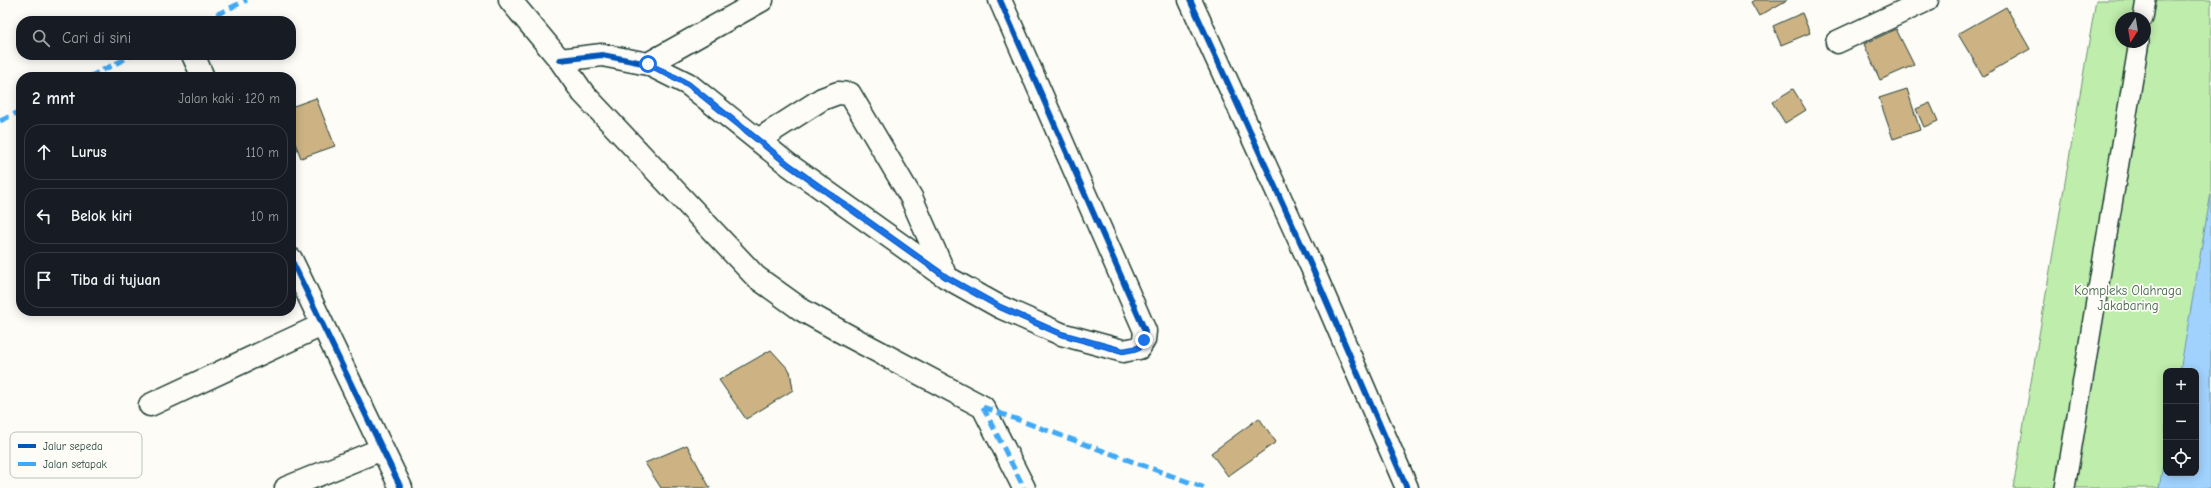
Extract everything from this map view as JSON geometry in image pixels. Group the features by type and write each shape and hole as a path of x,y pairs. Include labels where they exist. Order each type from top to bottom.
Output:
{"street":[{"path":"510,0 560,60 583,93 756,277 802,310 847,336 983,407 1024,488"},
{"path":"648,64 762,0"},
{"path":"560,60 602,55 648,64 688,84 795,170 946,277 1000,307 1061,334 1123,351 1139,348 1144,340 1145,331 1000,0"},
{"path":"1190,0 1313,270 1407,488"},
{"path":"1838,42 1927,0"},
{"path":"195,60 201,72"},
{"path":"758,140 822,99 838,93 850,94 911,197 946,277"},
{"path":"296,270 401,488"},
{"path":"150,405 322,325"},
{"path":"286,488 382,449"}],"lane":[{"path":"2144,12 2146,0"},
{"path":"2065,488 2138,48"}],"green space":[{"name":"Kompleks Olahraga Jakabaring","path":"2096,0 2211,0 2211,488 2013,488"}],"water":[{"path":"2211,193 2211,488 2159,488 2163,465 2163,476 2199,476 2199,368 2181,368"}],"building":[{"path":"1755,0 1787,0 1759,16 1751,2"},
{"path":"2006,7 2030,49 1983,76 1958,34"},
{"path":"1802,13 1810,33 1781,45 1773,26"},
{"path":"1896,29 1914,65 1880,80 1864,44"},
{"path":"1793,89 1806,110 1785,123 1772,102"},
{"path":"1907,89 1920,130 1893,139 1879,98"},
{"path":"316,98 335,146 301,158 296,146 296,105"},
{"path":"1930,103 1938,121 1924,127 1916,109"},
{"path":"771,350 790,371 793,390 746,419 719,380"},
{"path":"1259,418 1276,442 1228,476 1211,453"},
{"path":"687,445 710,488 661,488 645,463"}],"marked path":[{"path":"213,16 247,0"},
{"path":"99,72 123,60"},
{"path":"0,121 16,113"},
{"path":"983,407 1205,488"},
{"path":"983,407 1024,488"}],"cycle path":[{"path":"560,60 602,55 648,64 688,84 789,165 946,277 1000,307 1061,334 1123,351 1139,348 1144,340 1145,331 1000,0"},
{"path":"1190,0 1313,270 1407,488"},
{"path":"296,269 401,488"}],"route":[{"path":"648,64 688,84 789,165 946,277 1000,307 1061,334 1123,351 1139,348 1144,340"}]}
